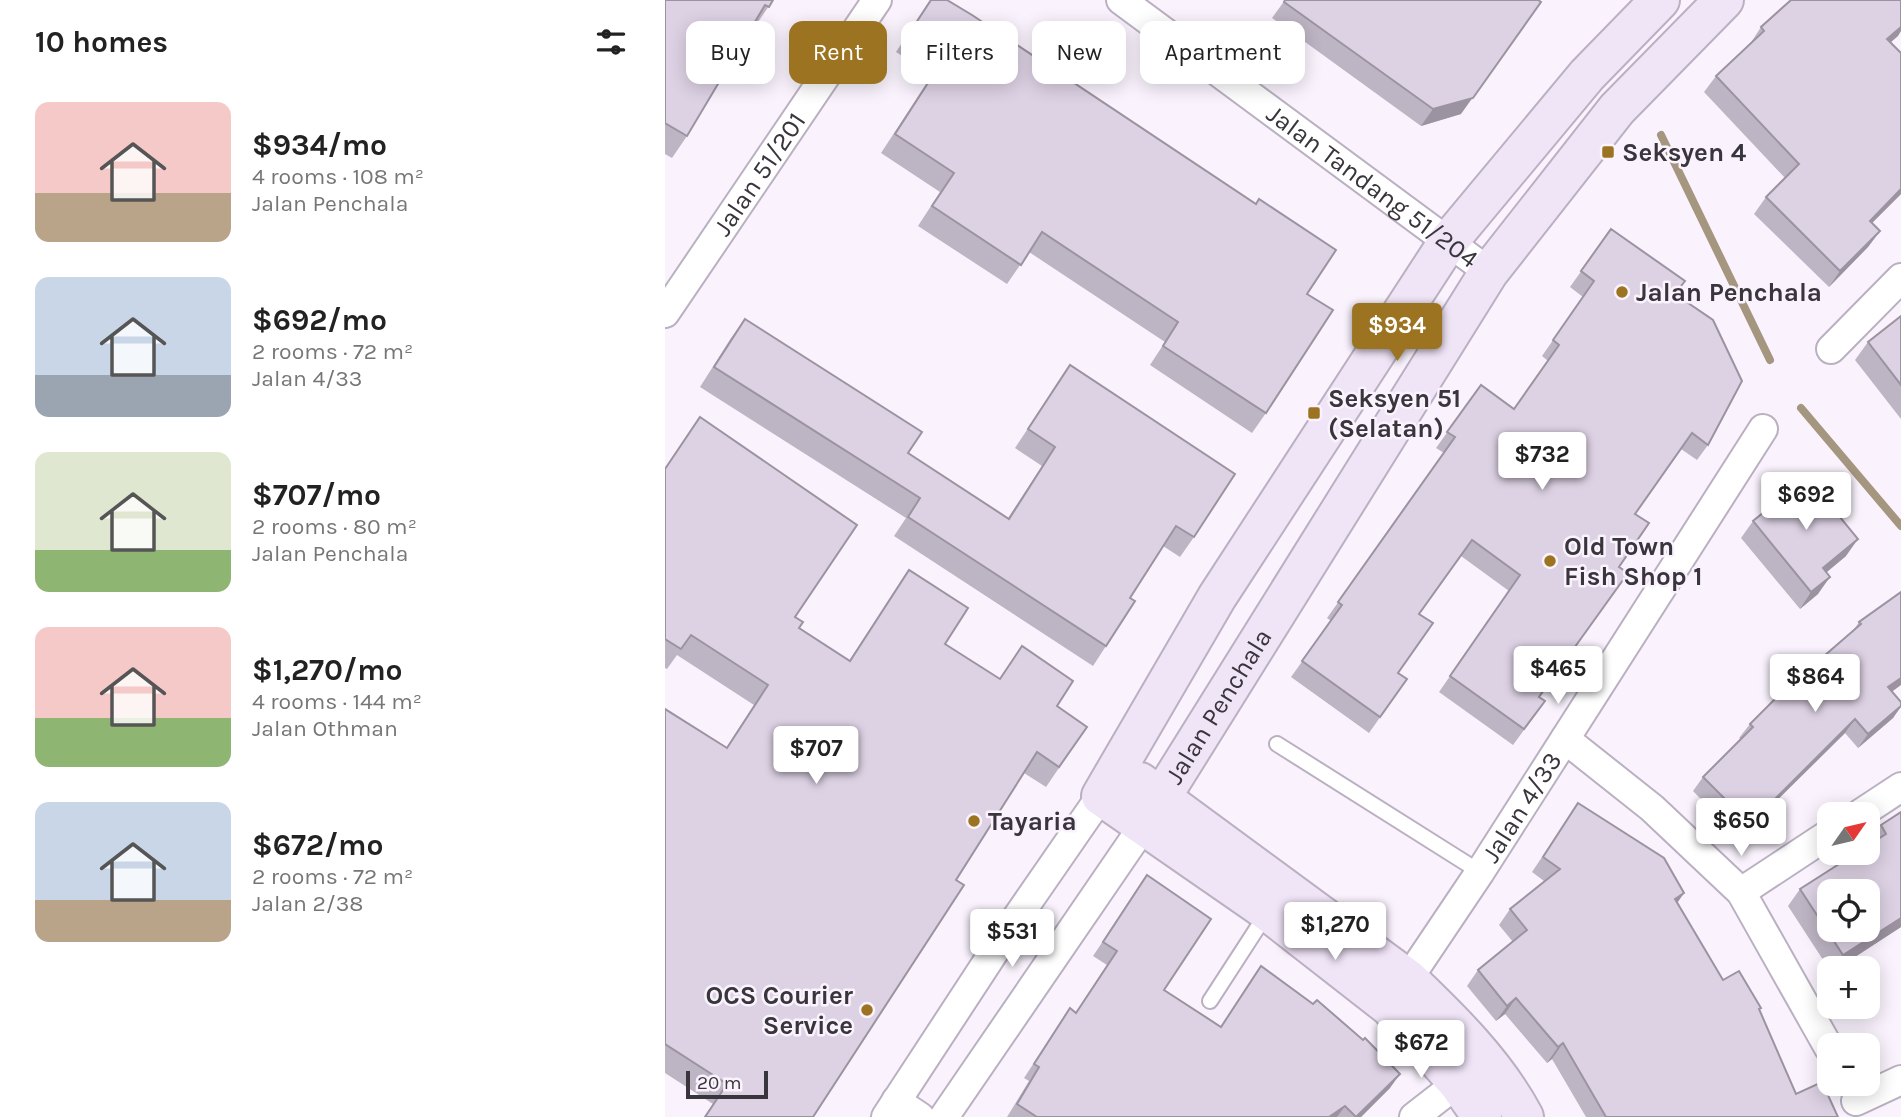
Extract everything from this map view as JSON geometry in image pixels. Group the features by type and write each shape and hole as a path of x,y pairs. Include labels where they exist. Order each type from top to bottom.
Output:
{"main road":[{"name":"Jalan Penchala","path":"1110,781 1217,597 1448,242 1587,75 1660,0"},
{"name":"Jalan Penchala","path":"1153,811 1489,272 1617,109 1724,0"},
{"path":"1110,781 1399,993"},
{"path":"1153,811 1267,911 1399,993 1447,1016 1472,1072 1482,1117"},
{"path":"1472,1072 1524,1117"}],"street":[{"name":"Jalan 51/201","path":"665,313 877,0"},
{"name":"Jalan Tandang 51/204","path":"1121,0 1489,272"},
{"path":"1831,349 1901,278"},
{"name":"Jalan 4/33","path":"1399,993 1480,872 1763,429"},
{"path":"1565,740 1652,808 1741,892 1821,1033"},
{"name":"Jalan Penchala","path":"891,1109 1110,781"},
{"path":"1878,802 1901,786"},
{"name":"Jalan Penchala","path":"944,1117 1153,811"},
{"path":"1741,892 1817,842"},
{"path":"1414,1117 1472,1072"},
{"path":"1855,1100 1901,1080"},
{"path":"891,1109 920,1117"}],"lane":[{"path":"1277,744 1480,872"},
{"path":"1210,1001 1267,911"}],"building":[{"path":"665,0 773,0 769,7 765,5 755,21 686,21 686,84 718,84 687,136 665,123"},
{"path":"931,0 947,0 981,21 917,21"},
{"path":"1791,0 1901,0 1901,27 1887,39 1901,53 1901,189 1870,221 1880,231 1840,271 1766,197 1799,164 1716,76 1764,31 1761,27"},
{"path":"1284,2 1541,2 1473,98 1433,109"},
{"path":"1018,46 1032,55 1032,84 1076,84 1256,204 1259,199 1336,250 1307,294 1333,310 1266,413 1163,346 1178,322 1042,232 1021,265 932,206 954,173 895,134 927,84 1018,84"},
{"path":"1611,229 1685,281 1675,294 1713,320 1742,381 1708,445 1692,433 1635,514 1649,523 1619,567 1628,573 1539,697 1545,701 1524,729 1450,676 1520,575 1472,540 1419,614 1433,623 1398,673 1407,679 1380,717 1302,661 1342,605 1338,602 1455,437 1447,432 1481,385 1514,409 1559,345 1553,340 1594,281 1581,271"},
{"path":"1901,316 1901,385 1868,342"},
{"path":"745,319 922,432 908,453 1009,519 1055,447 1028,429 1070,365 1235,474 1194,537 1176,526 1130,598 1135,601 1106,646 908,517 920,498 714,367"},
{"path":"700,417 857,525 795,617 803,622 799,628 850,661 909,570 968,608 945,644 1000,679 1022,646 1073,681 1057,706 1087,727 1059,767 1037,752 956,880 964,885 813,1117 705,1117 727,1084 665,1044 665,709 727,748 768,685 691,635 681,649 665,639 665,469"},
{"path":"1807,477 1858,539 1823,568 1830,577 1811,592 1753,521"},
{"path":"1901,592 1901,678 1888,687 1901,702 1901,706 1868,734 1855,719 1750,824 1703,777 1753,727 1750,724 1779,695 1861,624 1859,622"},
{"path":"1578,803 1664,858 1684,893 1675,899 1723,980 1739,971 1761,1008 1759,1009 1796,1094 1817,1084 1817,1096 1828,1096 1838,1117 1606,1117 1563,1043 1558,1047 1516,998 1507,1006 1478,970 1527,930 1510,909 1560,869 1543,857"},
{"path":"1901,812 1901,918 1880,931 1880,879 1817,879 1817,915 1800,889 1838,865 1880,865 1880,838 1886,834 1881,825"},
{"path":"1147,875 1211,919 1164,990 1221,1027 1261,966 1313,1004 1317,1000 1363,1040 1365,1038 1400,1074 1356,1117 1345,1106 1329,1117 1037,1117 1017,1104 1039,1067 1034,1064 1070,1008 1076,1013 1117,951 1103,942"},
{"path":"1835,942 1863,942 1843,955"}],"waterway":[{"path":"1661,135 1770,360"},
{"path":"1801,408 1901,526"}],"place":[{"name":"Seksyen 4","path":"1608,152"},
{"name":"Jalan Penchala","path":"1622,292"},
{"name":"Seksyen 51 (Selatan)","path":"1314,413"},
{"name":"Old Town Fish Shop 1","path":"1550,561"},
{"name":"Tayaria","path":"974,821"},
{"name":"OCS Courier Service","path":"867,1010"}]}
